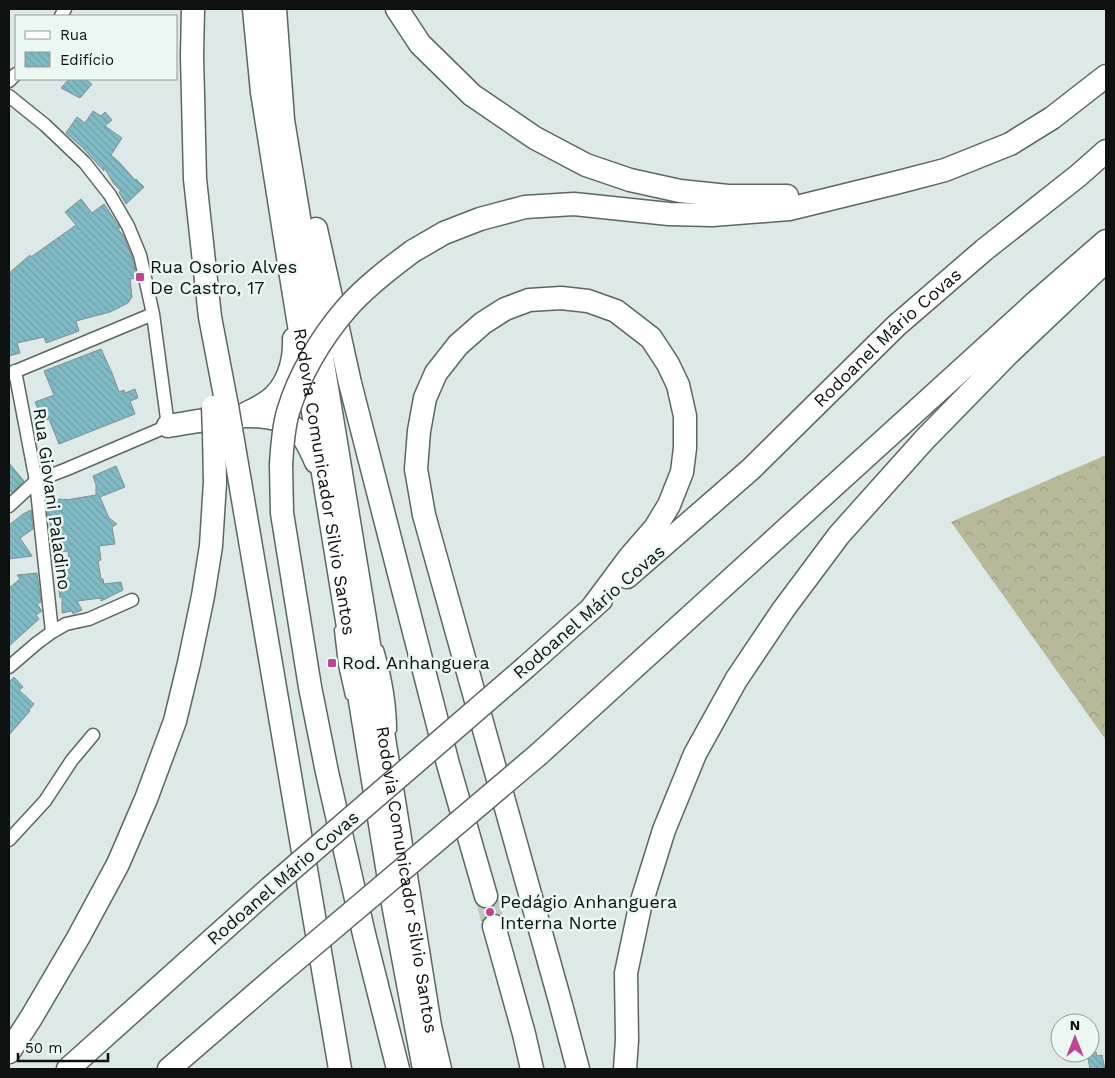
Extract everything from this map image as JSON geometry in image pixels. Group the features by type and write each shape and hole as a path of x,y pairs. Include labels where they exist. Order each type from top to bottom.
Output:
{"highway":[{"path":"193,9 192,56 195,179 210,316 225,418 340,1069"},
{"name":"Rodovia Comunicador Silvio Santos","path":"254,9 262,92 291,276 393,904 424,1069"},
{"name":"Rodovia Comunicador Silvio Santos","path":"275,9 283,120 430,1026 440,1069"},
{"path":"398,9 420,44 472,95 535,138 586,165 630,180 680,191 728,196 840,196"},
{"path":"278,47 350,383 448,764 486,896"},
{"path":"398,1069 362,924 319,734 282,513 281,465 288,413 299,384 319,345 347,308 384,273 413,251 444,233 480,219 525,207 574,204 669,214 712,215 789,209 945,170 1010,144 1052,118 1106,76"},
{"name":"Rodoanel Mário Covas","path":"68,1069 270,888 751,470 896,326 984,250 1079,175 1106,151"},
{"path":"169,1069 539,754 1106,241"},
{"path":"625,1069 627,1040 626,973 640,907 664,830 695,754 736,680 783,610 845,529 925,439 1008,355 1106,261"},
{"path":"225,418 269,401 282,388 291,368 294,347 291,276"},
{"path":"578,1069 424,515 416,469 419,430 425,398 436,372 458,345 483,322 506,309 529,300 561,298 588,301 616,311 651,338 668,364 678,385 685,416 685,448 682,472 669,505 655,528 629,558 591,609"},
{"path":"9,1052 74,946 118,864 146,799 175,721 203,596 211,546 214,482 225,418"},
{"path":"168,426 225,418 274,418 297,430 304,438 326,488"},
{"path":"494,926 532,1069"},
{"path":"174,1069 191,1051"}],"street":[{"path":"9,96 85,163 110,195 128,226 140,255 153,314 168,426 36,482 9,506"},
{"path":"12,372 153,314"},
{"name":"Rua Giovani Paladino","path":"12,372 36,482 52,632"},
{"path":"9,667 37,643 66,624 89,619 132,600"},
{"path":"9,840 44,801 72,760 93,735"}],"lane":[{"path":"338,611 339,571"},
{"path":"364,613 380,648 390,687 393,735"},
{"path":"338,626 342,665 347,689 368,744"},
{"path":"392,792 393,745"}],"green space":[{"path":"1106,455 1106,740 951,522"}],"building":[{"path":"68,80 86,80 92,84 80,98 61,88"},
{"path":"93,111 101,116 105,112 112,120 105,126 122,138 111,155 144,187 126,204 119,192 121,191 114,184 104,167 104,171 66,133 77,117 85,123"},
{"path":"81,199 92,213 104,204 120,228 117,228 123,235 132,257 137,278 130,279 132,297 128,303 110,312 76,321 79,331 46,343 44,337 17,343 20,353 9,356 9,273 30,255 31,257 76,225 65,212"},
{"path":"101,349 119,392 124,390 125,393 135,389 138,398 130,401 135,414 59,444 49,419 43,421 35,402 54,395 44,371"},
{"path":"9,463 24,481 12,493 9,489"},
{"path":"116,466 125,487 100,497 109,518 117,524 112,527 115,544 99,546 101,560 98,561 101,579 103,579 104,584 121,582 123,590 101,601 101,598 77,601 82,610 73,614 72,611 62,613 62,596 60,598 56,571 70,569 68,551 54,553 47,501 96,495 96,485 93,476"},
{"path":"31,510 33,529 20,538 32,556 9,559 9,525"},
{"path":"37,573 41,602 37,604 42,611 36,615 39,619 9,646 9,588 20,579 17,575"},
{"path":"14,677 23,687 19,690 34,704 9,735 9,680"},
{"path":"498,900 502,916 497,913 491,913 485,916 482,921 478,906 483,909 489,909"},
{"path":"1100,1055 1102,1055 1105,1069 1090,1069 1089,1063 1100,1063"}],"tunnel":[{"path":"486,896 494,926"}],"place":[{"name":"Rua Osorio Alves De Castro, 17","path":"140,277"},
{"name":"Rod. Anhanguera","path":"332,663"},
{"name":"Pedágio Anhanguera Interna Norte","path":"490,912"}]}
